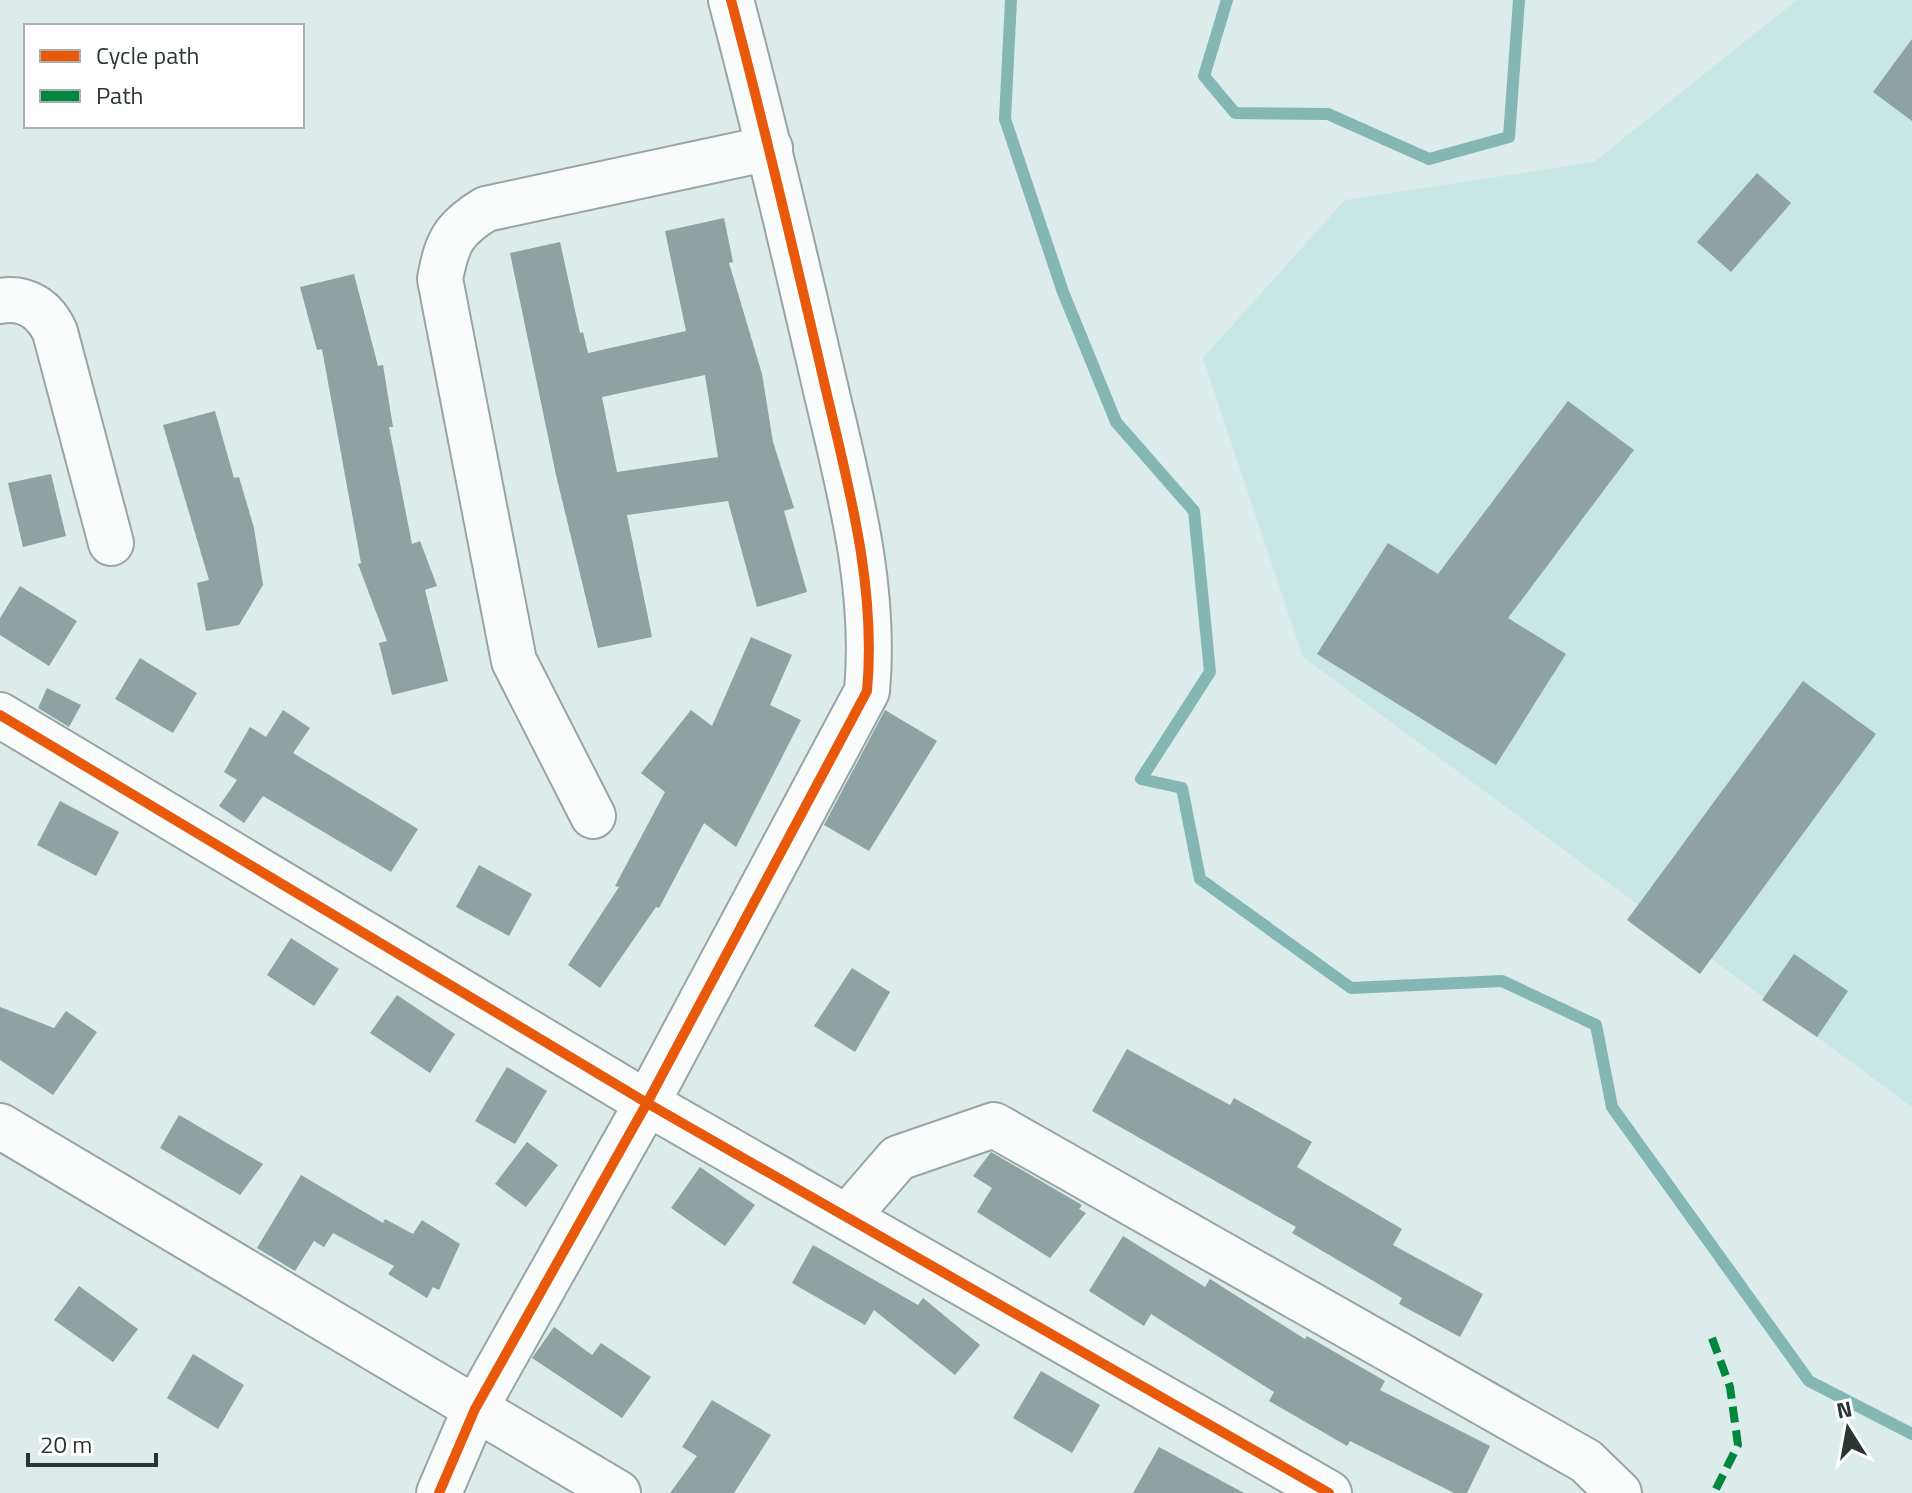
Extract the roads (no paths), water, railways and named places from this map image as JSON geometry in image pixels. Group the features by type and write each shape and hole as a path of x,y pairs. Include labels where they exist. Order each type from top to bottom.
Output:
{"street":[{"path":"439,1493 475,1409 647,1103 867,691 870,627 862,544 770,148 731,0"},
{"path":"593,816 514,661 440,279 446,248 462,223 486,209 770,148"},
{"path":"0,301 23,301 37,307 49,318 111,543"},
{"path":"0,715 647,1103 1329,1493"},
{"path":"847,1217 898,1158 994,1125 1586,1461 1619,1493"},
{"path":"0,1126 618,1493"}],"waterway":[{"path":"1011,0 1005,119 1063,292 1116,422 1194,511 1210,672 1141,779 1182,788 1200,879 1351,988 1502,981 1596,1025 1612,1107 1809,1381 1912,1434"},
{"path":"1227,0 1204,76 1235,113 1328,114 1429,159 1509,137 1519,0"}]}
